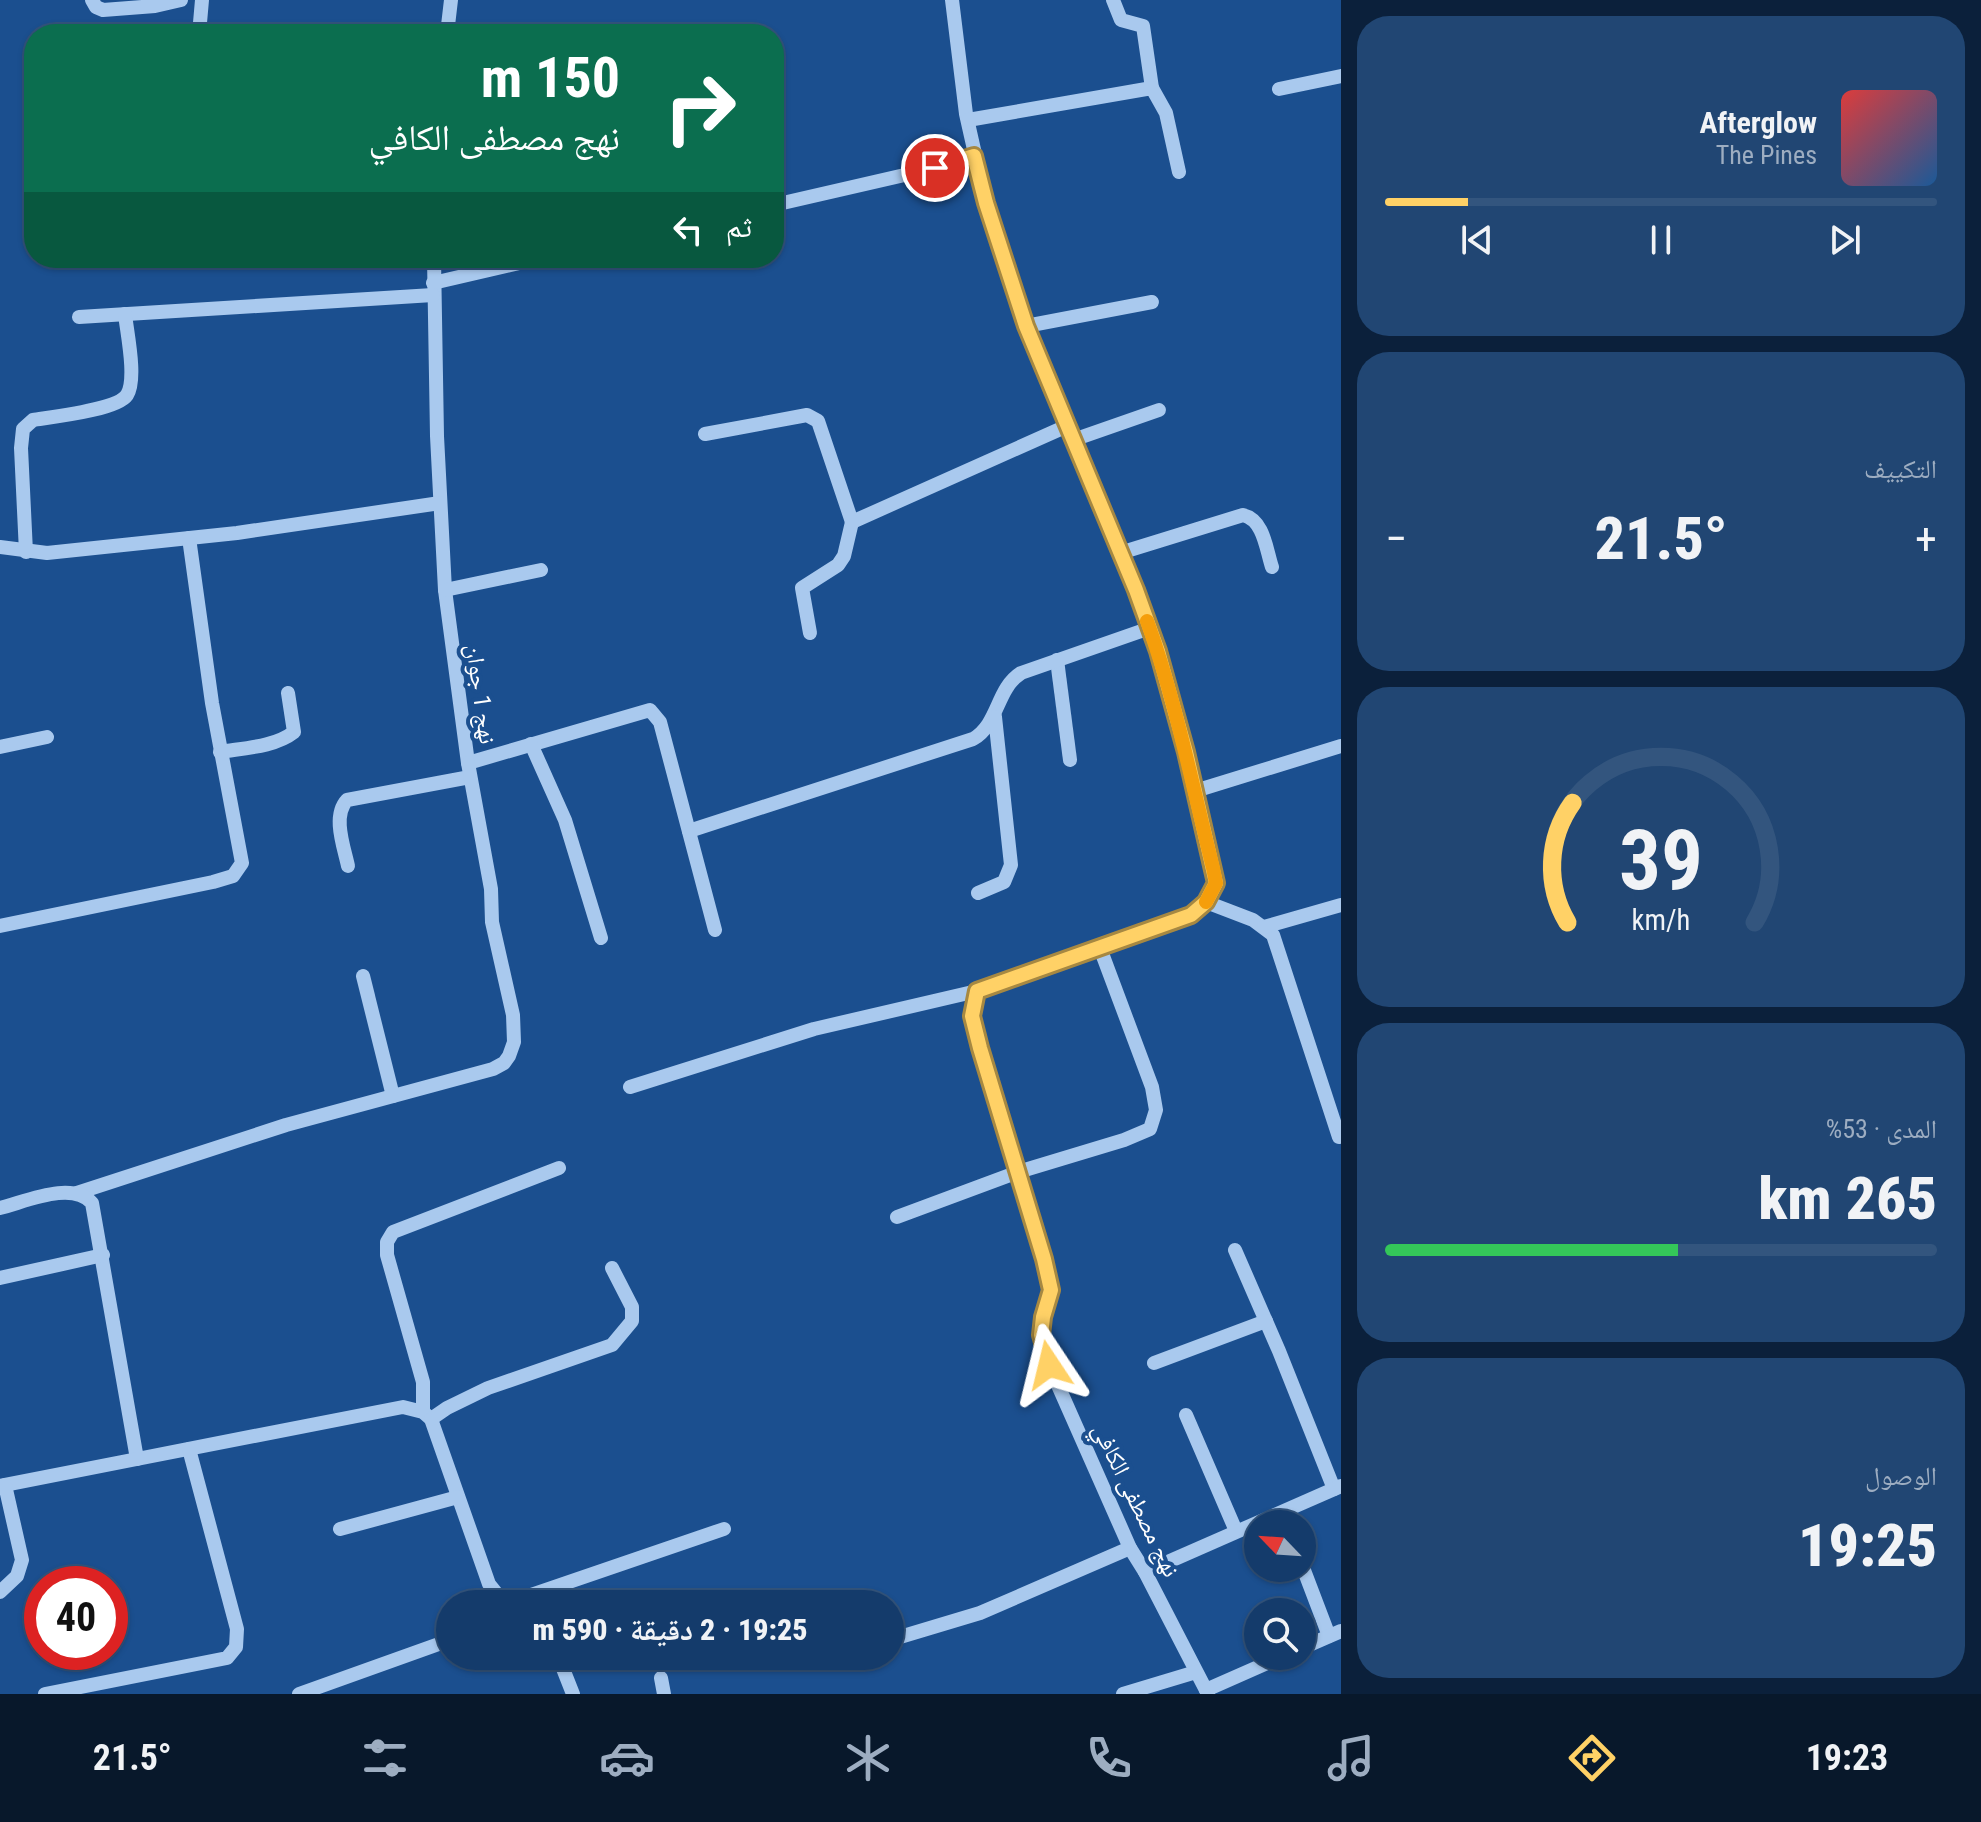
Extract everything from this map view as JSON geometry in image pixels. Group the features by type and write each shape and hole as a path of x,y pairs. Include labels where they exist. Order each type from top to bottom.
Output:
{"street":[{"path":"92,0 96,7 103,10 155,6 181,0"},
{"path":"200,24 202,0"},
{"path":"448,24 451,0"},
{"path":"630,1087 814,1029 977,991 1191,915 1206,902 1216,883 1158,651 1026,326 986,203 974,156 952,0"},
{"path":"1113,0 1121,20 1143,26 1152,88 1166,113 1179,172"},
{"path":"1279,89 1341,76"},
{"path":"968,120 1152,88"},
{"path":"784,203 974,156"},
{"name":"نهج 1 جوان","path":"434,268 445,590 469,770 531,744 650,710 660,722 715,930"},
{"path":"79,317 433,289 506,268"},
{"path":"1026,326 1152,302"},
{"path":"26,552 21,448 23,429 33,420 115,404 127,395 132,380 125,314"},
{"path":"852,522 1070,433 1159,410"},
{"path":"705,434 807,415 818,421 852,522 844,556 838,565 802,588 810,633"},
{"path":"0,547 47,553 189,538 440,503"},
{"path":"1120,553 1243,515 1252,517 1258,524 1272,567"},
{"path":"0,926 233,876 242,863 220,752 189,538"},
{"path":"445,590 541,570"},
{"path":"689,831 973,739 983,734 1011,679 1150,628"},
{"path":"1057,660 1070,760"},
{"path":"220,752 262,744 294,732 288,693"},
{"path":"978,893 1004,882 1011,865 994,713"},
{"path":"0,747 47,737"},
{"path":"531,744 565,820 601,938"},
{"path":"1195,791 1341,746"},
{"path":"0,1208 61,1193 77,1193 286,1125 493,1069 504,1063 514,1042 513,1015 492,922 491,889 469,770 347,800 340,807 339,817 348,866"},
{"path":"1206,902 1264,927 1278,943 1339,1137"},
{"path":"1264,927 1341,905"},
{"path":"897,1217 1018,1172 1124,1140 1150,1129 1156,1110 1152,1087 1100,948"},
{"path":"363,976 393,1096"},
{"name":"نهج مصطفى الكافي","path":"977,991 972,1016 1051,1290 1041,1335 1049,1365 1130,1548 1207,1692"},
{"path":"494,1590 427,1415 423,1382 387,1255 387,1242 393,1232 559,1168"},
{"path":"77,1193 86,1196 92,1203 137,1459"},
{"path":"1235,1250 1337,1488 1298,1510"},
{"path":"0,1278 103,1255"},
{"path":"0,1592 17,1576 22,1560 3,1485 403,1407 427,1415 447,1408 488,1388 612,1345 632,1321 632,1307 612,1268"},
{"path":"1154,1363 1266,1321"},
{"path":"1186,1415 1236,1531"},
{"path":"45,1694 227,1658 236,1647 237,1629 229,1594 189,1449"},
{"path":"340,1529 458,1497"},
{"path":"546,1590 724,1529"},
{"path":"1145,1572 1244,1529"},
{"path":"904,1636 980,1613 1130,1548"},
{"path":"1310,1582 1335,1634 1316,1642"},
{"path":"299,1694 436,1645"},
{"path":"564,1670 573,1694"},
{"path":"1207,1692 1253,1670"},
{"path":"1123,1694 1196,1672"},
{"path":"661,1678 664,1694"}],"slow traffic":[{"path":"1147,621 1186,752 1213,868 1216,883 1206,902"}],"route":[{"path":"935,168 974,156 1026,326 1136,590 1158,651 1186,752 1216,883 1206,902 1191,915 977,991 972,1016 1051,1290 1041,1335 1049,1365"}]}
